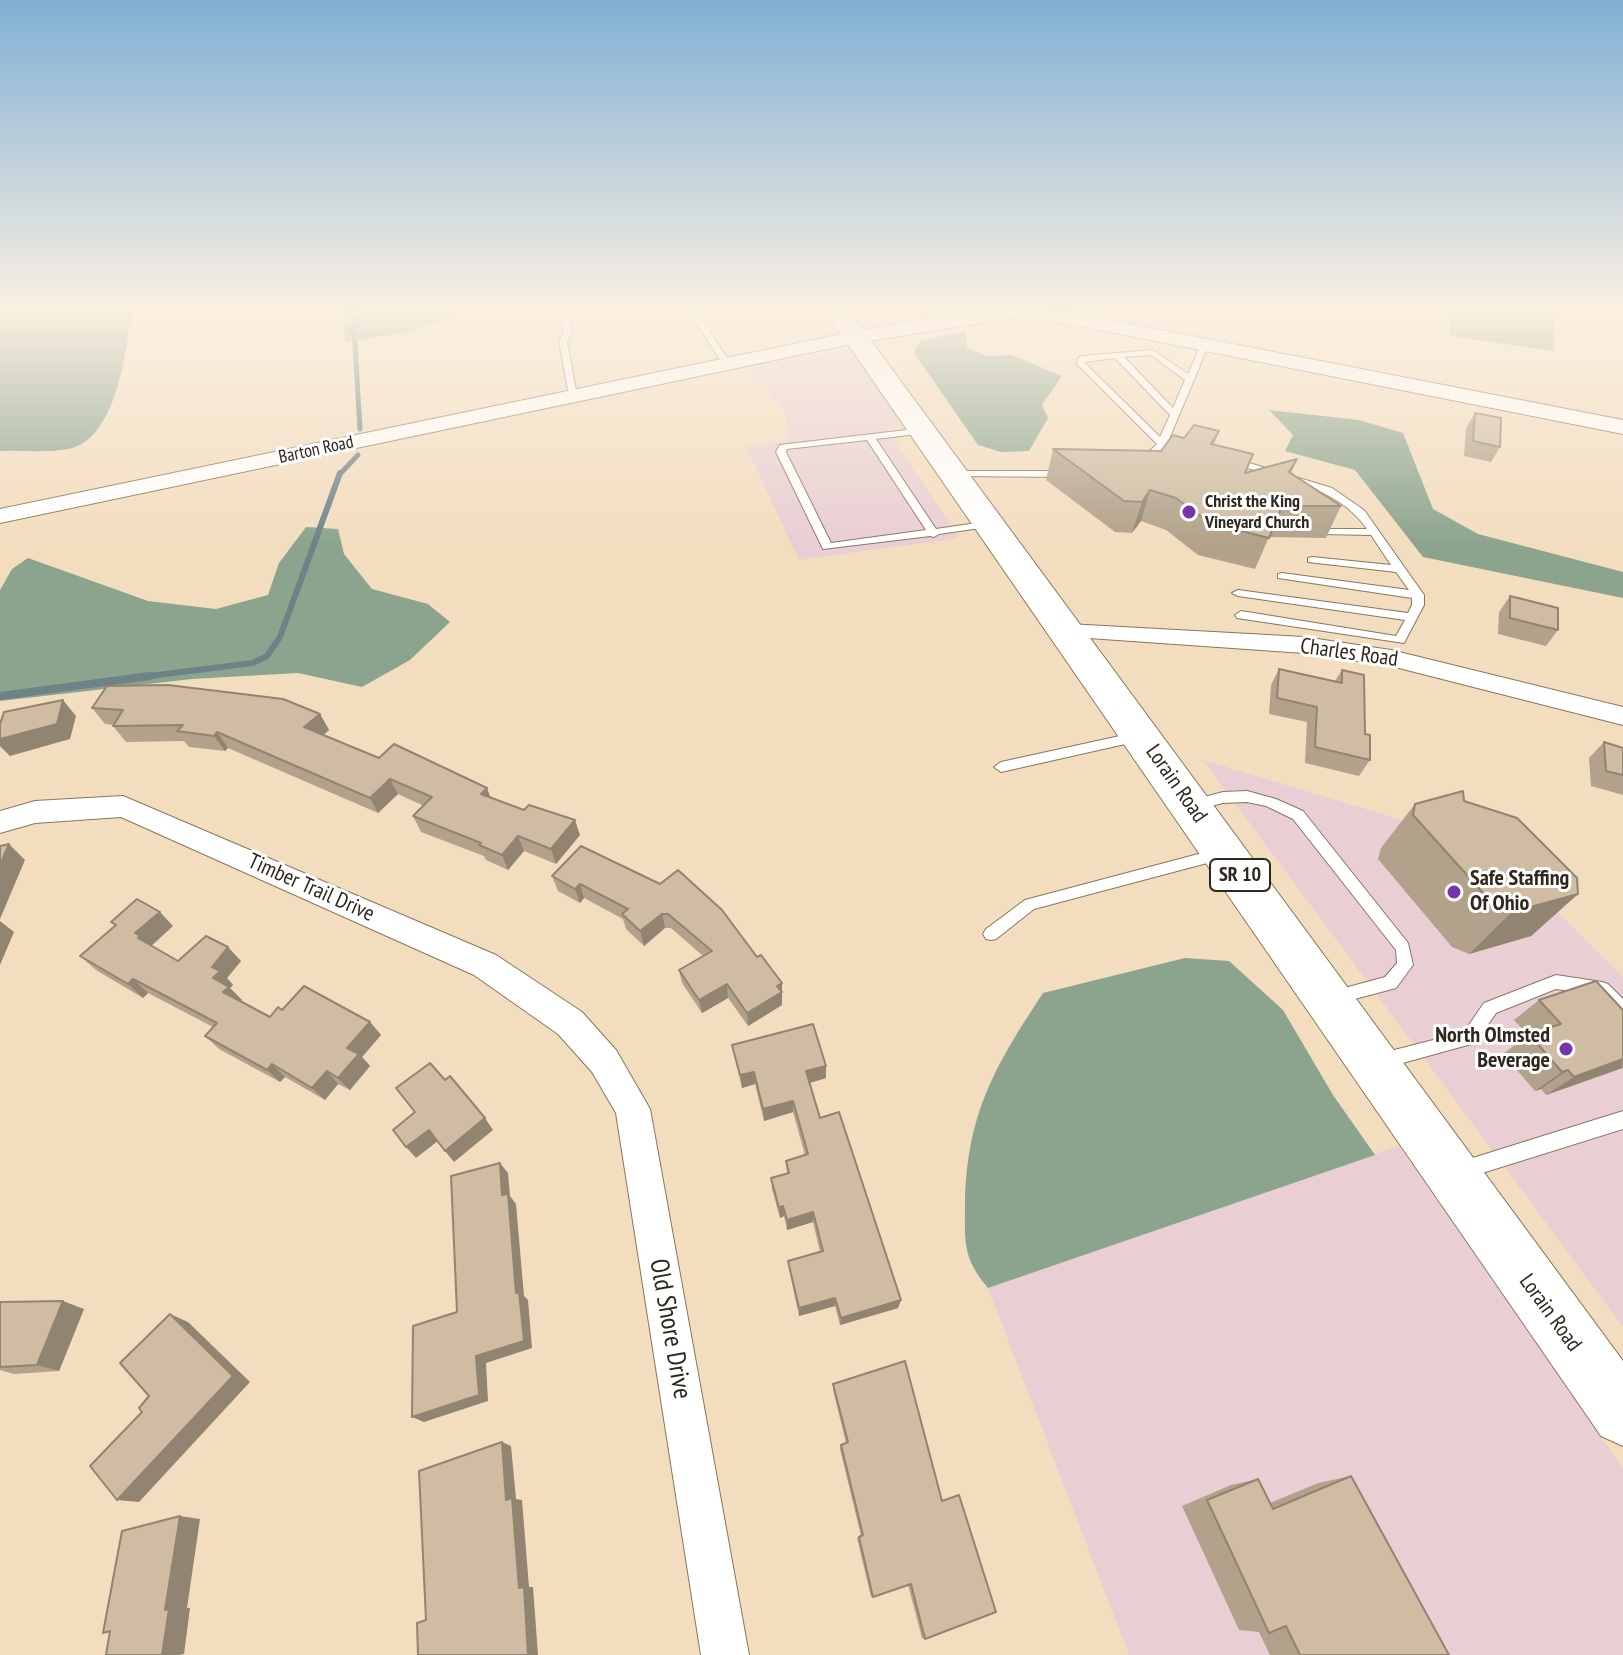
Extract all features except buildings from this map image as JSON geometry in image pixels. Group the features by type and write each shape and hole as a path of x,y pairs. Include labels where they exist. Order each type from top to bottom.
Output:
{"main road":[{"name":"Lorain Road","path":"892,388 1621,1409"}],"street":[{"name":"Barton Road","path":"0,516 610,388"},
{"name":"Barton Road","path":"1428,388 1623,427"},
{"name":"Charles Road","path":"1068,631 1298,634 1402,651 1623,716"},
{"name":"Timber Trail Drive","path":"0,822 35,812 123,806 485,965 570,1023"},
{"name":"Old Shore Drive","path":"570,1023 604,1061 633,1109 725,1655"}],"lane":[{"path":"572,388 573,396"},
{"path":"1107,388 1163,442 1179,444"},
{"path":"1149,388 1175,415"},
{"path":"1130,474 1163,442 1186,388"},
{"path":"923,431 783,447 781,452 827,547 990,524"},
{"path":"870,437 934,534"},
{"path":"1223,458 1328,490 1360,512 1418,595 1402,651"},
{"path":"955,474 1084,474"},
{"path":"1327,532 1374,532"},
{"path":"1312,560 1400,569"},
{"path":"1282,576 1418,595"},
{"path":"1238,593 1412,617"},
{"path":"1241,615 1298,634"},
{"path":"1001,767 1142,736"},
{"path":"1192,806 1239,793 1280,805 1298,815 1403,948 1405,965 1390,983 1327,999"},
{"path":"991,934 1030,904 1225,853"},
{"path":"1373,1063 1469,1038 1490,1008 1556,982 1602,989 1623,1010"},
{"path":"1451,1174 1623,1120"}],"shaded area":[{"path":"765,388 878,388 904,425 887,429 959,538 799,560 746,447 788,441 785,411"},
{"path":"1203,760 1492,847 1623,977 1623,1327"},
{"path":"1399,1146 1623,1469 1623,1655 1129,1655 988,1288"}],"green space":[{"path":"0,388 117,388 98,430 84,442 60,450 0,451"},
{"path":"939,388 1054,388 1042,405 1048,418 1029,451 1001,452 978,445"},
{"path":"1269,410 1359,420 1403,433 1433,509 1478,534 1623,572 1623,598 1423,557 1355,470 1285,451 1293,435"},
{"path":"306,527 338,529 344,554 372,589 428,604 450,622 410,660 362,687 298,673 192,679 0,701 0,590 12,569 28,558 148,601 216,609 268,595 279,563"},
{"path":"1185,958 1229,961 1283,1010 1333,1095 1375,1155 988,1288 973,1267 965,1239 967,1171 978,1116 1011,1044 1043,993"}],"waterway":[{"path":"358,388 360,429"},
{"path":"339,475 358,455"},
{"path":"134,678 253,663 267,656 280,637 339,475"},
{"path":"0,696 150,676"}],"place":[{"name":"Christ the King Vineyard Church","path":"1189,512"},
{"name":"Safe Staffing Of Ohio","path":"1454,892"},
{"name":"North Olmsted Beverage","path":"1566,1049"}]}
